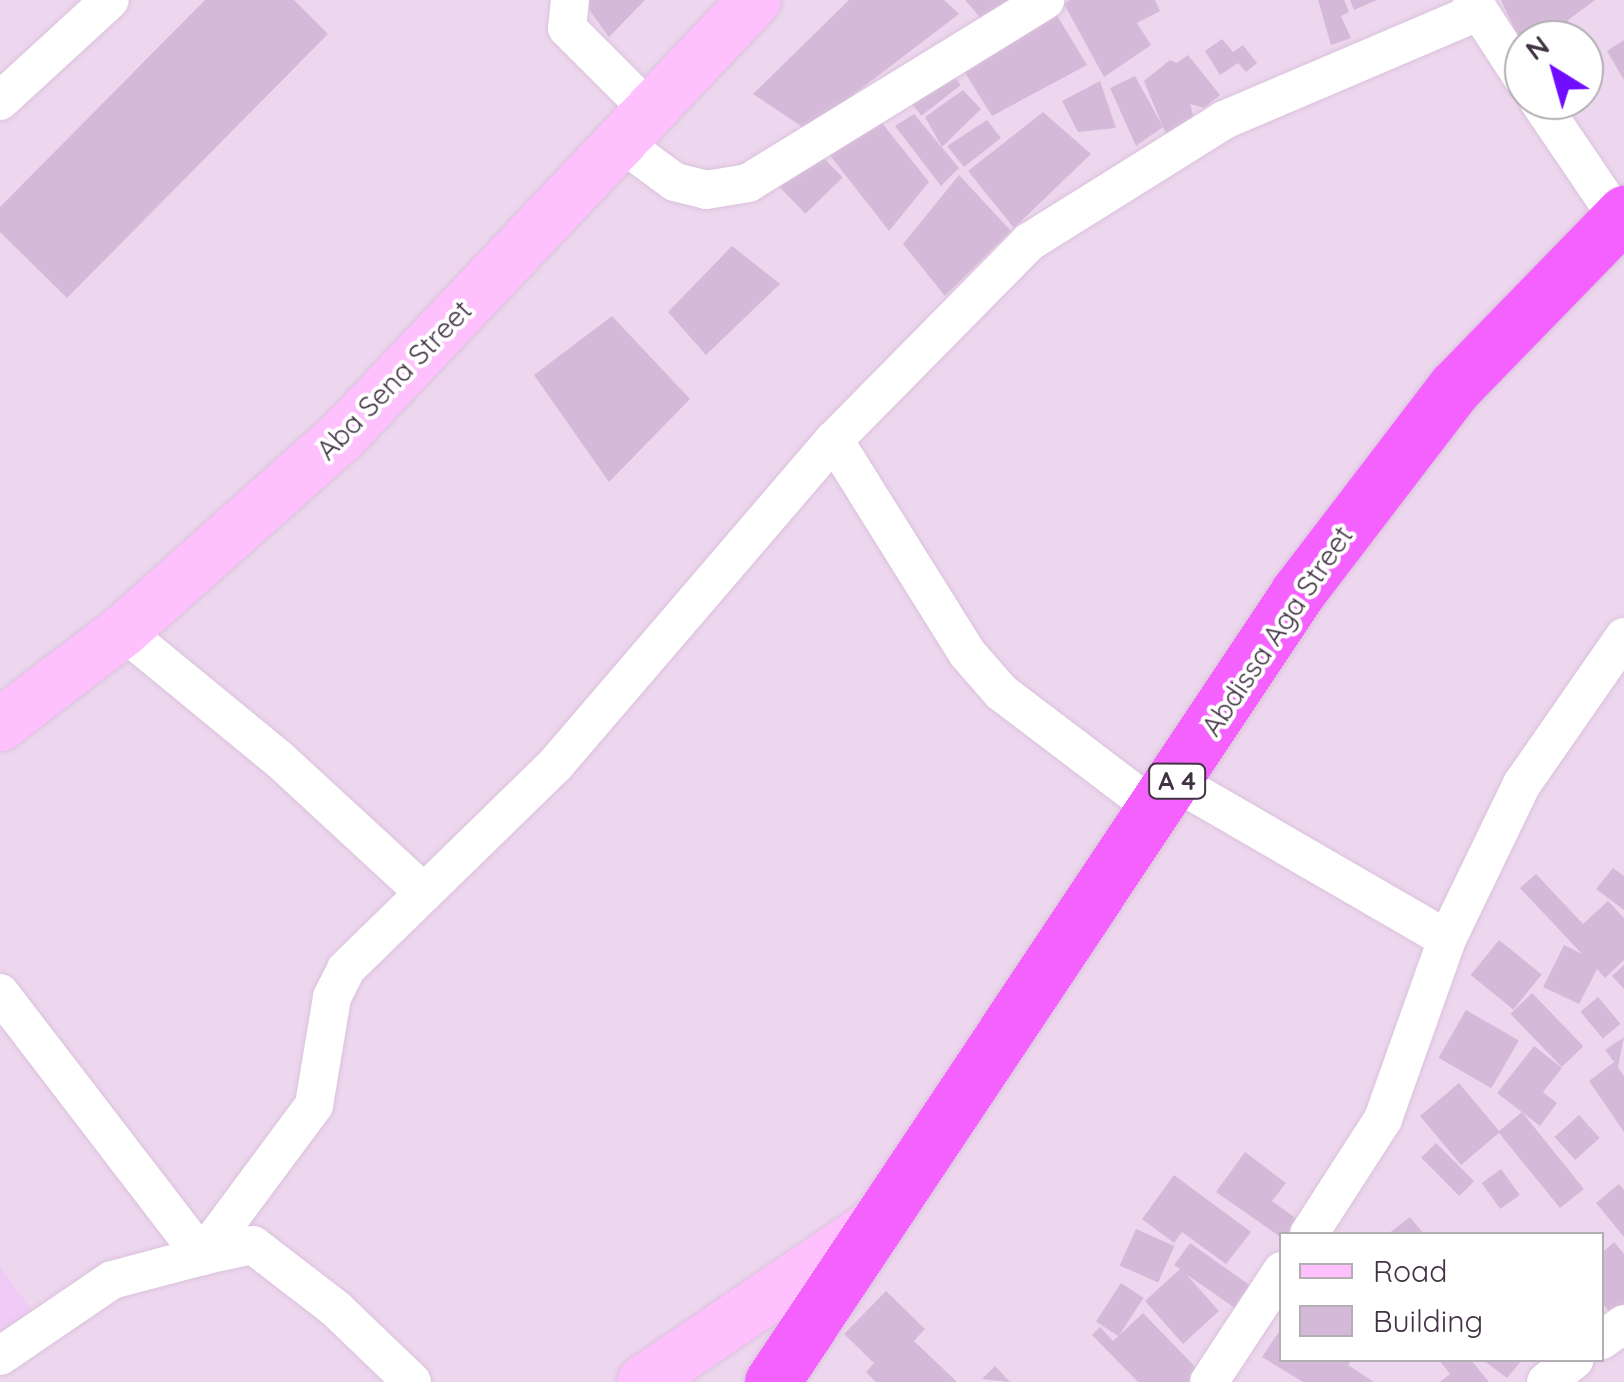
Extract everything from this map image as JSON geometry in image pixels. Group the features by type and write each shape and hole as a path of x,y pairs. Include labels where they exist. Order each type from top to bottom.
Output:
{"highway":[{"name":"Abdissa Aga Street","path":"772,1382 870,1228 1167,796 1298,592 1455,387 1621,216"}],"street":[{"path":"0,100 110,0"},
{"path":"570,0 567,28 675,182 706,190 748,183 1045,0"},
{"name":"Aba Sena Street","path":"0,725 123,631 343,435 755,0"},
{"path":"202,1256 314,1105 332,997 346,969 556,764 834,440 1029,242 1224,120 1475,6 1504,50"},
{"path":"1552,120 1621,216"},
{"path":"834,440 966,653 1002,692 1167,796 1447,939"},
{"path":"123,631 279,760 424,893"},
{"path":"1309,1232 1384,1119 1447,939 1522,784 1624,636"},
{"path":"0,994 202,1256"},
{"path":"643,1382 870,1228"},
{"path":"0,1356 112,1280 253,1245 336,1309 412,1382"},
{"path":"1209,1382 1279,1275"},
{"path":"1546,1382 1571,1362"}],"shaded area":[{"path":"0,0 1624,0 1624,1382 0,1382"},
{"path":"0,1266 34,1314 0,1339"}],"building":[{"path":"205,0 294,0 328,34 67,298 0,232 0,207"},
{"path":"582,0 645,0 609,37"},
{"path":"849,0 944,0 959,14 807,130 753,94"},
{"path":"965,0 1020,0 985,23"},
{"path":"1070,0 1155,0 1160,11 1137,23 1151,45 1104,77 1064,4"},
{"path":"1318,0 1344,0 1349,12 1341,16 1351,38 1331,45"},
{"path":"1350,0 1377,0 1354,10"},
{"path":"1501,0 1595,0 1568,20 1510,20"},
{"path":"1053,9 1087,65 992,116 962,68"},
{"path":"1222,39 1233,52 1243,45 1257,63 1246,72 1238,63 1220,75 1205,51"},
{"path":"1624,40 1624,80 1607,51"},
{"path":"1188,55 1220,95 1204,108 1190,104 1196,125 1170,144 1144,81 1170,60 1177,63"},
{"path":"946,66 961,85 921,116 907,97"},
{"path":"1135,76 1163,127 1136,146 1110,88"},
{"path":"1100,81 1116,128 1078,132 1062,101"},
{"path":"963,90 981,109 942,147 925,117"},
{"path":"1043,112 1091,154 1014,228 968,171"},
{"path":"874,113 929,182 889,231 825,149"},
{"path":"914,114 959,168 941,186 895,126"},
{"path":"987,120 1001,138 964,167 947,146"},
{"path":"817,151 843,178 805,214 780,187"},
{"path":"959,175 1011,231 945,296 903,244"},
{"path":"732,246 780,284 706,355 668,312"},
{"path":"612,316 690,399 609,482 534,375"},
{"path":"1613,868 1624,876 1624,910 1596,889"},
{"path":"1536,874 1583,924 1608,901 1624,918 1624,960 1605,978 1597,969 1579,1004 1543,987 1564,945 1582,954 1520,888"},
{"path":"1499,940 1542,975 1513,1010 1471,975"},
{"path":"1624,965 1624,989 1612,976"},
{"path":"1532,993 1583,1046 1562,1067 1510,1014"},
{"path":"1598,997 1620,1024 1603,1039 1580,1012"},
{"path":"1466,1010 1519,1040 1491,1088 1438,1058"},
{"path":"1624,1037 1618,1067 1624,1076 1624,1132 1589,1081 1614,1062 1605,1050"},
{"path":"1534,1046 1562,1068 1543,1092 1557,1103 1540,1126 1497,1093"},
{"path":"1459,1083 1499,1131 1522,1112 1584,1189 1560,1208 1499,1133 1461,1165 1420,1116"},
{"path":"1579,1115 1600,1138 1575,1160 1554,1137"},
{"path":"1436,1143 1474,1181 1459,1196 1421,1158"},
{"path":"1245,1152 1286,1183 1272,1201 1301,1222 1294,1232 1279,1232 1279,1236 1216,1192"},
{"path":"1501,1169 1520,1195 1500,1209 1482,1183"},
{"path":"1174,1175 1251,1232 1226,1264 1182,1232 1174,1243 1142,1219"},
{"path":"1619,1184 1624,1190 1624,1237 1596,1203"},
{"path":"1410,1217 1422,1232 1391,1232"},
{"path":"1136,1229 1174,1246 1158,1283 1120,1266"},
{"path":"1614,1242 1624,1254 1624,1303 1611,1314 1604,1305 1604,1251"},
{"path":"1190,1243 1258,1291 1242,1313 1186,1274 1219,1311 1183,1344 1145,1301 1180,1269 1174,1265"},
{"path":"1121,1283 1144,1298 1119,1336 1096,1322"},
{"path":"886,1291 925,1329 914,1341 957,1382 876,1382 866,1372 874,1363 844,1334"},
{"path":"1143,1313 1205,1377 1200,1382 1138,1382 1092,1335 1100,1327 1113,1341"},
{"path":"1279,1332 1279,1362 1350,1362 1348,1365 1374,1382 1303,1382 1262,1357"},
{"path":"1441,1362 1473,1362 1489,1382 1440,1382 1450,1374"},
{"path":"1486,1362 1520,1362 1507,1378"},
{"path":"995,1366 1010,1382 982,1379"}]}
